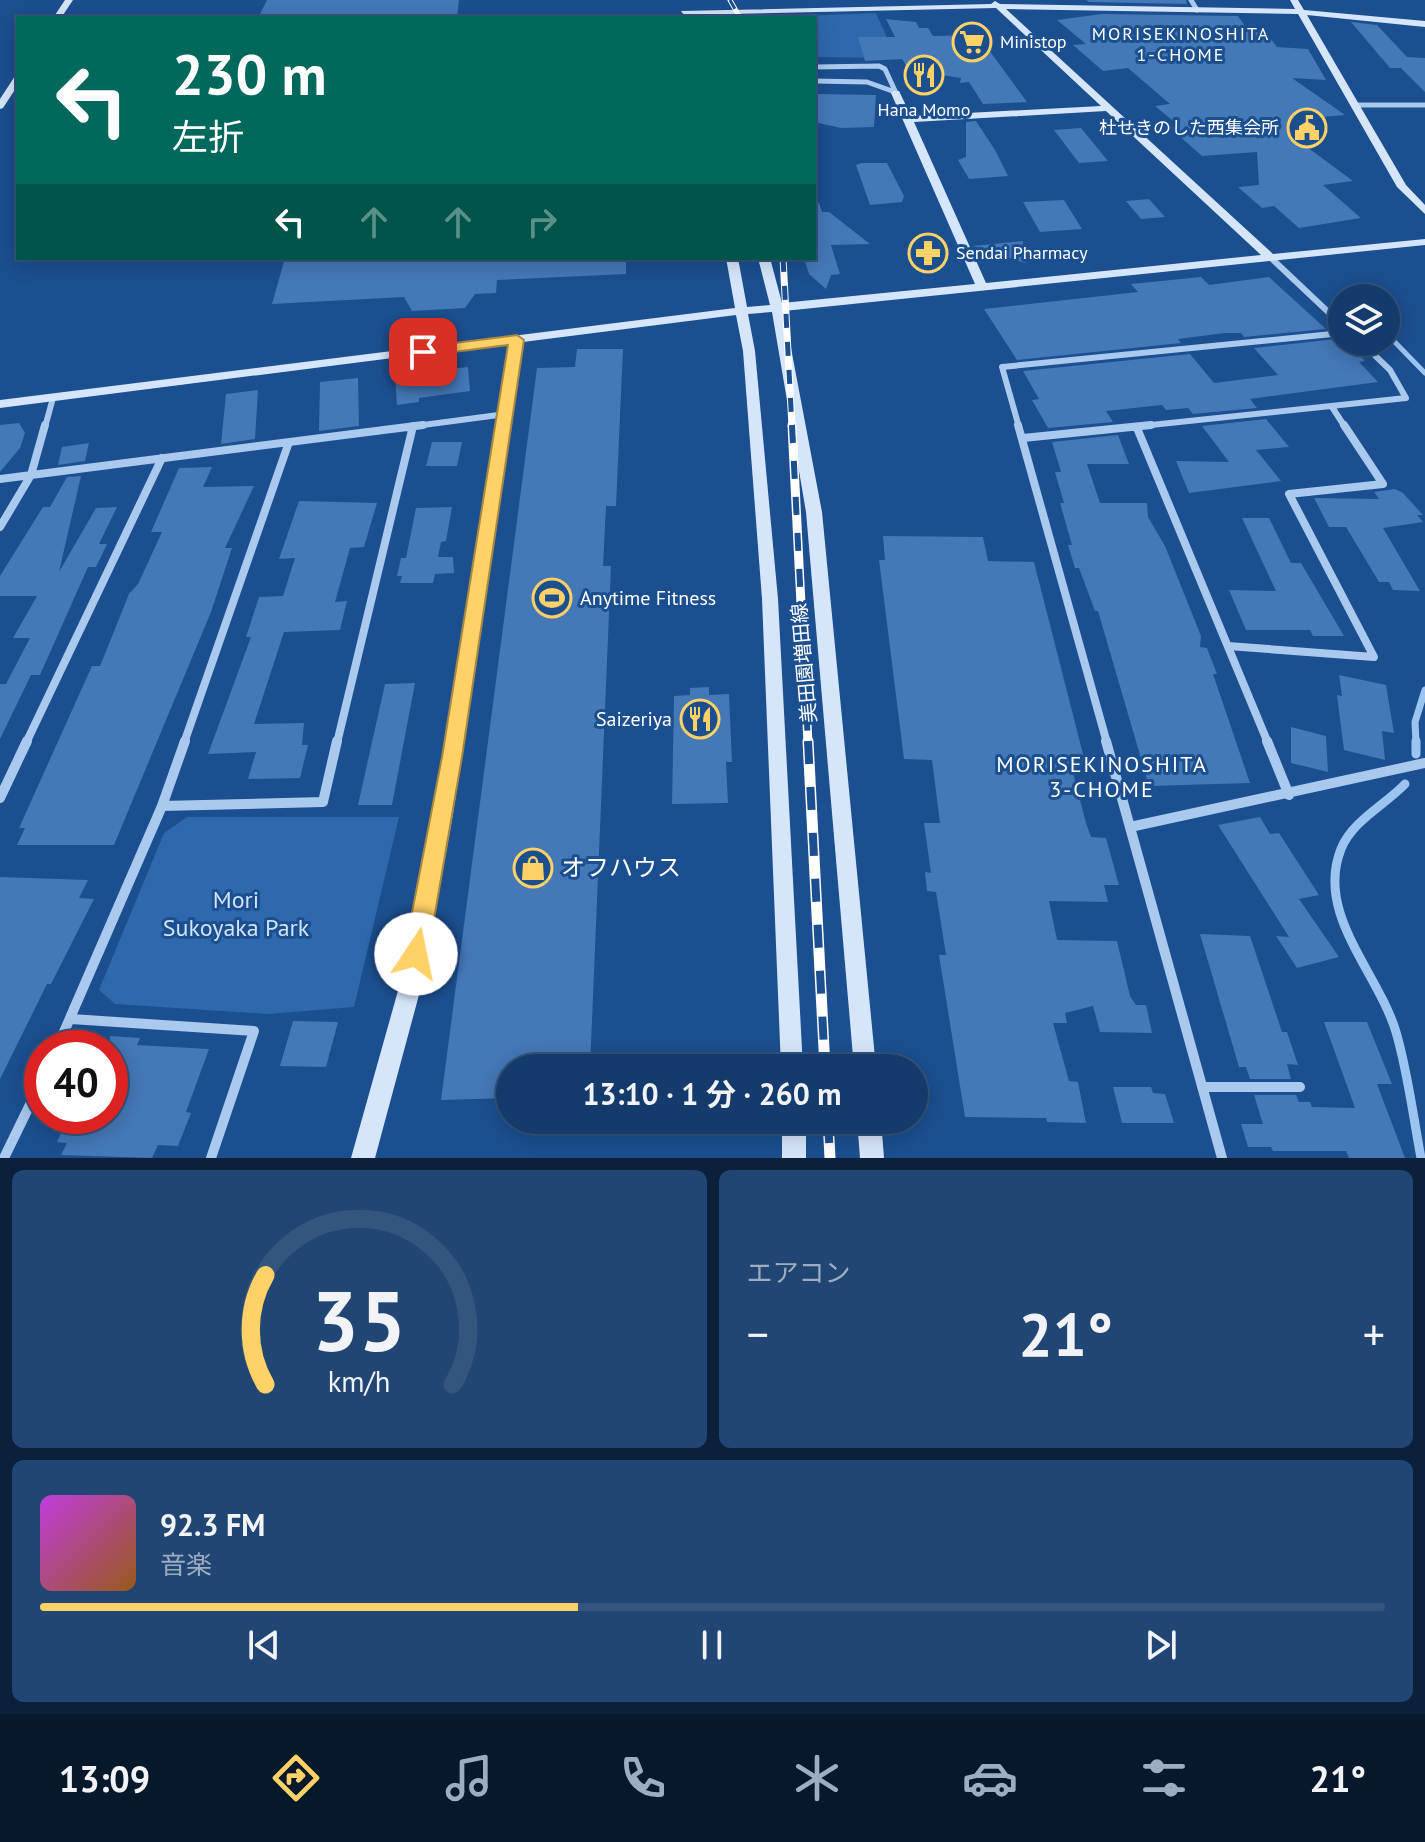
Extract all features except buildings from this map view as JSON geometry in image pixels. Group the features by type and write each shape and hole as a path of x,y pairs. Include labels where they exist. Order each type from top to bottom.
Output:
{"street":[{"path":"698,0 702,15"},
{"path":"836,0 843,8"},
{"path":"1191,0 1197,10"},
{"path":"1294,0 1402,187 1425,211"},
{"path":"684,12 702,15 995,3 1303,12 1425,24"},
{"path":"995,3 1328,312"},
{"path":"816,67 871,64 885,69 981,285"},
{"path":"871,64 877,76 872,83"},
{"path":"0,106 16,81"},
{"path":"816,81 872,83 896,93"},
{"path":"1354,105 1425,105"},
{"path":"908,119 1111,108"},
{"path":"0,404 778,307 1425,242"},
{"name":"美田園増田線","path":"732,260 743,311 770,599 791,1054"},
{"name":"美田園増田線","path":"765,260 778,307 814,512 864,1054"},
{"path":"1222,1158 1002,367 1328,334"},
{"path":"363,1158 412,980 443,814 517,340"},
{"path":"1023,438 1406,398 1390,370 1376,356"},
{"path":"0,527 31,475 53,398"},
{"path":"1228,646 1374,657 1289,494 1383,484 1332,407"},
{"path":"0,479 507,414"},
{"path":"162,806 323,802 413,426"},
{"path":"1137,428 1289,795"},
{"path":"66,1030 162,806 289,442"},
{"path":"0,798 162,458"},
{"path":"1130,827 1289,795 1425,763"},
{"path":"71,1019 254,1031 211,1158"},
{"path":"1202,1087 1300,1087"},
{"path":"4,1158 24,1117"},
{"path":"794,1134 794,1158"},
{"path":"870,1134 872,1158"}],"green space":[{"path":"876,13 896,58 816,57 816,16 805,16"},
{"name":"Mori Sukoyaka Park","path":"187,817 399,817 354,1007 268,1014 115,1004 99,990 164,833"}],"waterway":[{"path":"1400,347 1425,373"},
{"path":"1416,743 1415,722 1425,690"},
{"path":"1416,743 1416,754"},
{"path":"1405,784 1346,839 1335,873 1336,897 1342,920 1396,1032 1421,1158"}],"railway":[{"path":"730,0 739,16"},
{"path":"783,260 792,427"},
{"path":"792,425 808,743"},
{"path":"808,741 824,1054"},
{"path":"829,1134 830,1158"}],"place":[{"name":"Ministop","path":"972,42"},
{"name":"Hana Momo","path":"924,75"},
{"name":"杜せきのした西集会所","path":"1307,128"},
{"name":"Sendai Pharmacy","path":"928,253"},
{"name":"Anytime Fitness","path":"552,598"},
{"name":"Saizeriya","path":"700,719"},
{"name":"オフハウス","path":"533,868"}],"district":[{"name":"MORISEKINOSHITA 1-CHOME","path":"1181,44"},
{"name":"MORISEKINOSHITA 3-CHOME","path":"1102,776"}],"route":[{"path":"416,954 443,814 517,340 423,352"}]}
